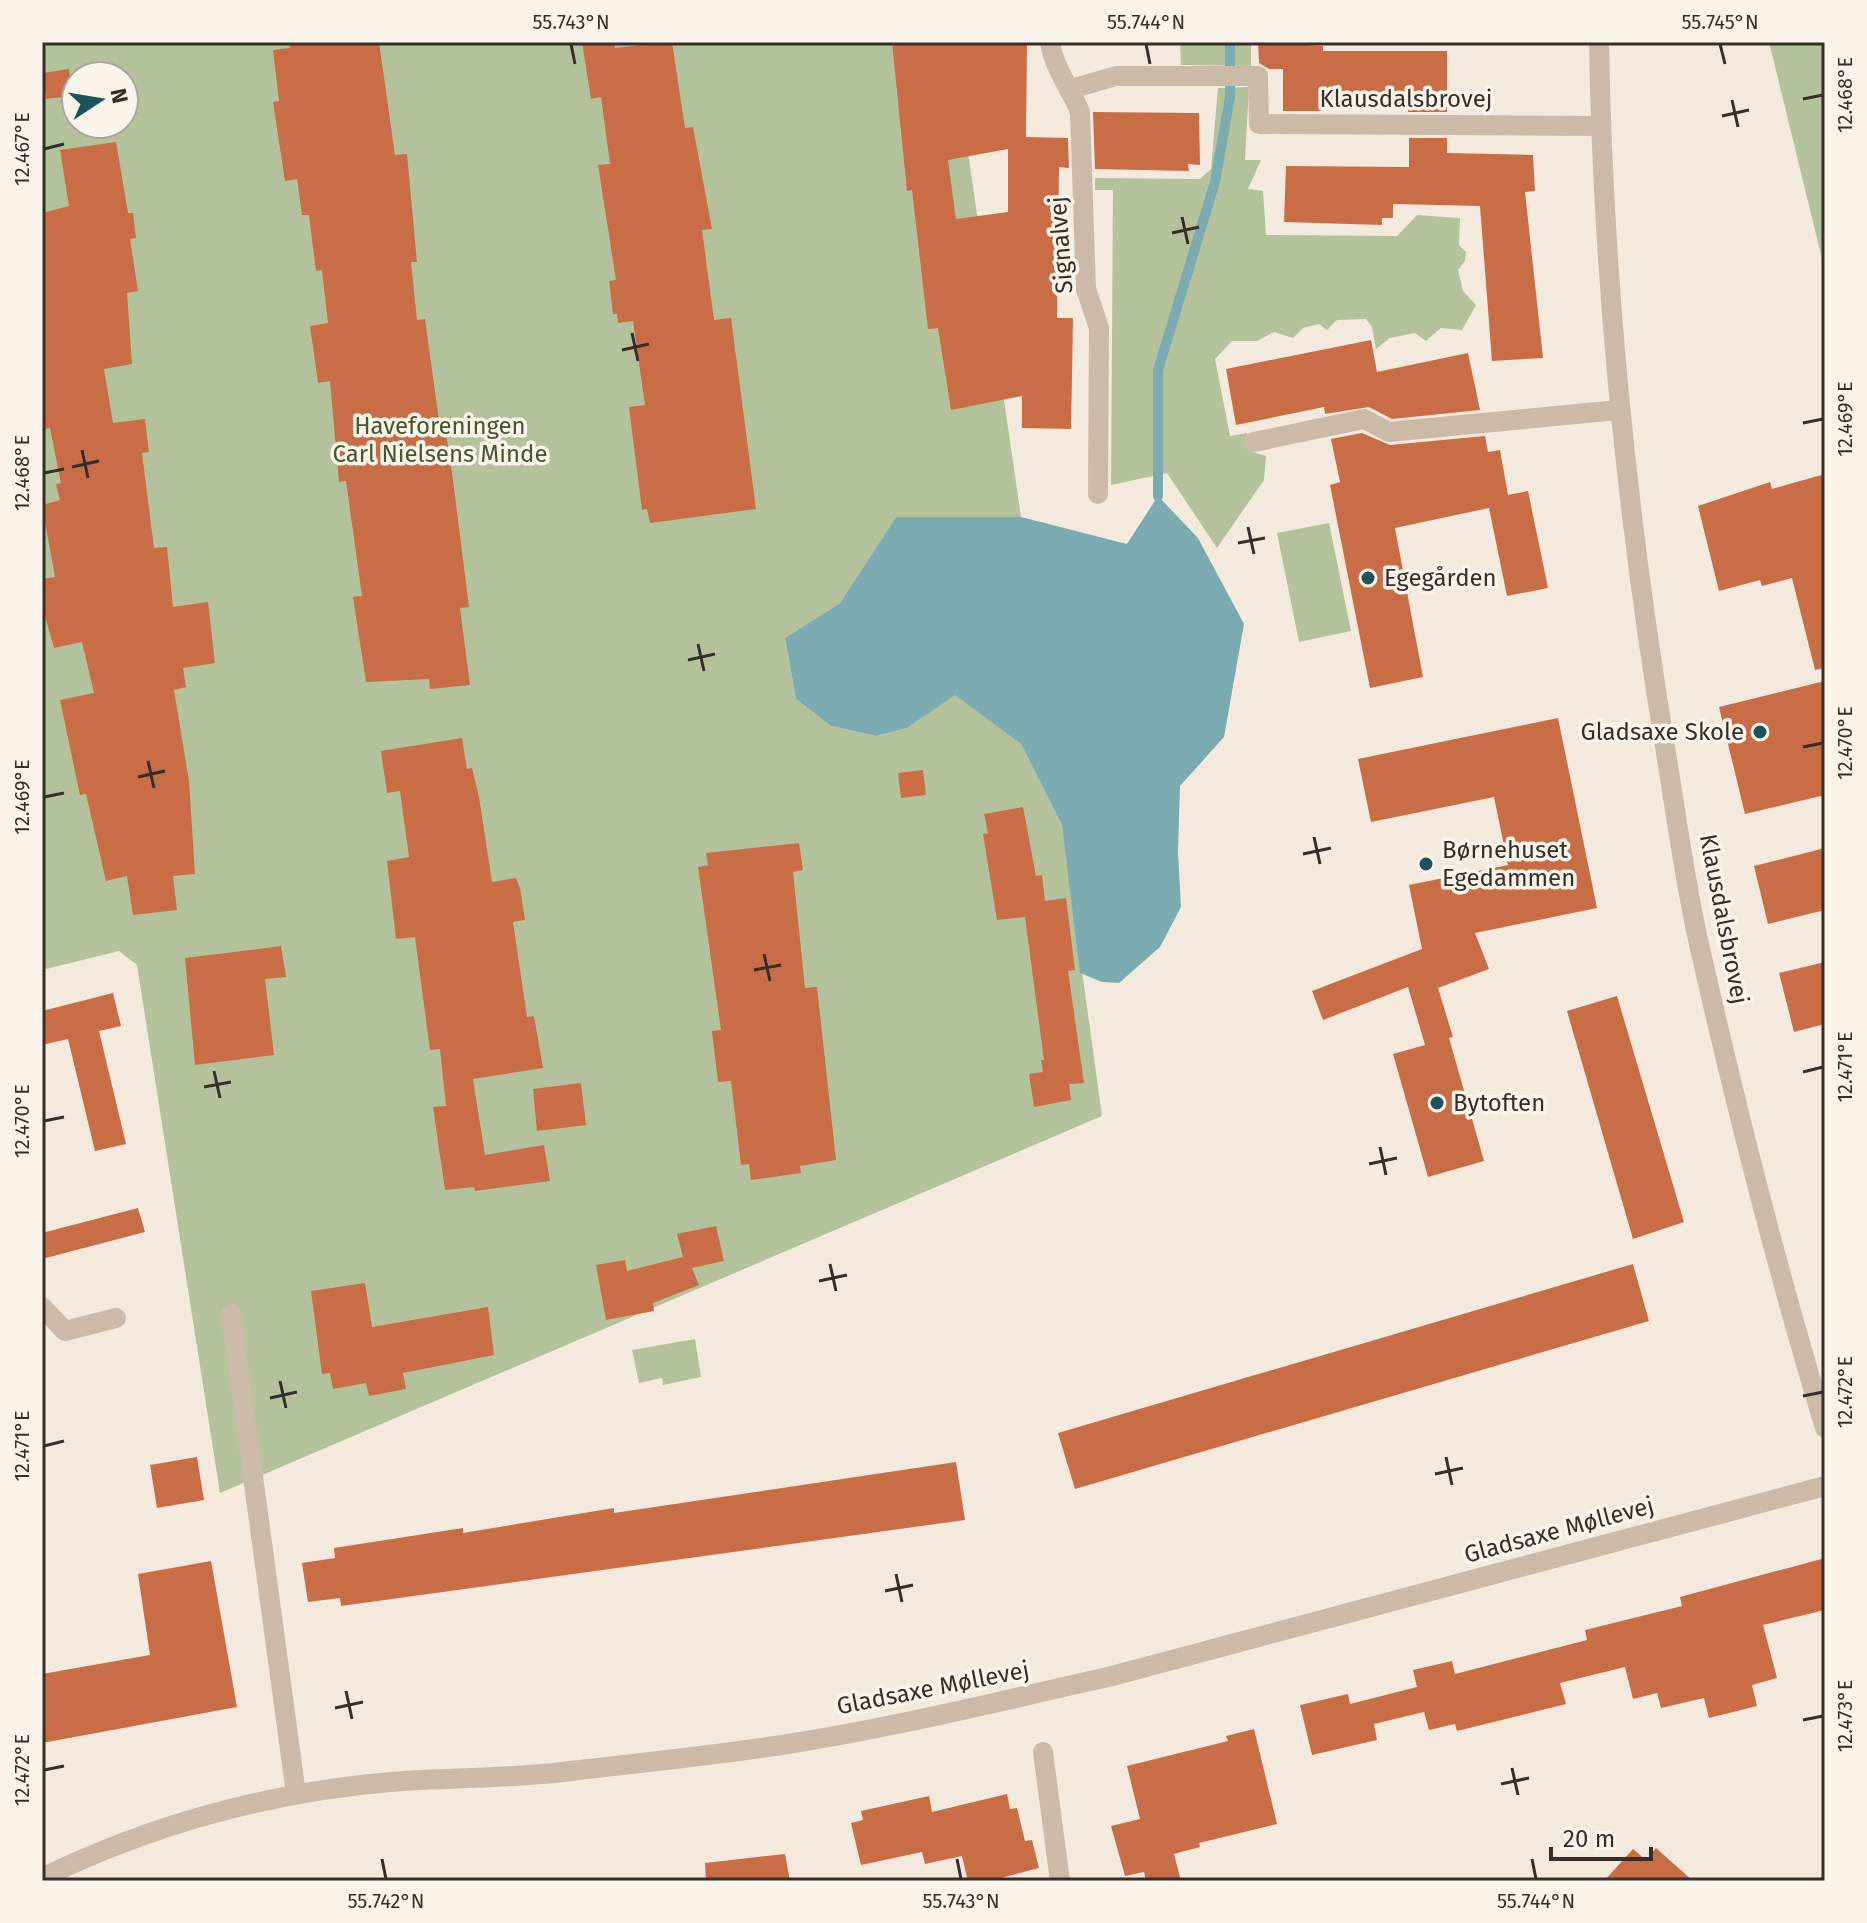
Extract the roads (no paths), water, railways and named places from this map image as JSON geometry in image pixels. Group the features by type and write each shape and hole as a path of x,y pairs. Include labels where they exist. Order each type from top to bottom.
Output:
{"street":[{"name":"Signalvej","path":"1050,42 1054,65 1071,89 1080,112 1086,289 1099,328 1098,494"},
{"name":"Klausdalsbrovej","path":"1599,42 1618,410 1646,635 1697,932 1742,1121 1825,1428"},
{"name":"Klausdalsbrovej","path":"1071,89 1116,76 1254,76 1259,124 1601,126"},
{"path":"1254,442 1364,419 1389,432 1618,410"},
{"path":"42,1307 65,1331 116,1318"},
{"path":"231,1314 296,1794"},
{"name":"Gladsaxe Møllevej","path":"42,1878 83,1857 175,1823 296,1794 388,1782 564,1772 777,1746 1112,1676 1825,1486"},
{"path":"1043,1752 1060,1881"}],"water":[{"path":"1158,496 1198,538 1244,624 1224,737 1180,786 1178,852 1181,907 1160,947 1119,983 1102,982 1080,973 1062,825 1021,744 955,695 907,728 876,736 831,726 796,699 785,638 840,603 896,517 1021,517 1127,544"}],"waterway":[{"path":"1158,496 1158,370 1215,182 1230,97 1230,42"}],"place":[{"name":"Egegården","path":"1368,578"},
{"name":"Gladsaxe Skole","path":"1760,732"},
{"name":"Børnehuset Egedammen","path":"1426,864"},
{"name":"Bytoften","path":"1437,1103"}],"park label":[{"name":"Haveforeningen Carl Nielsens Minde","path":"440,440"}]}
